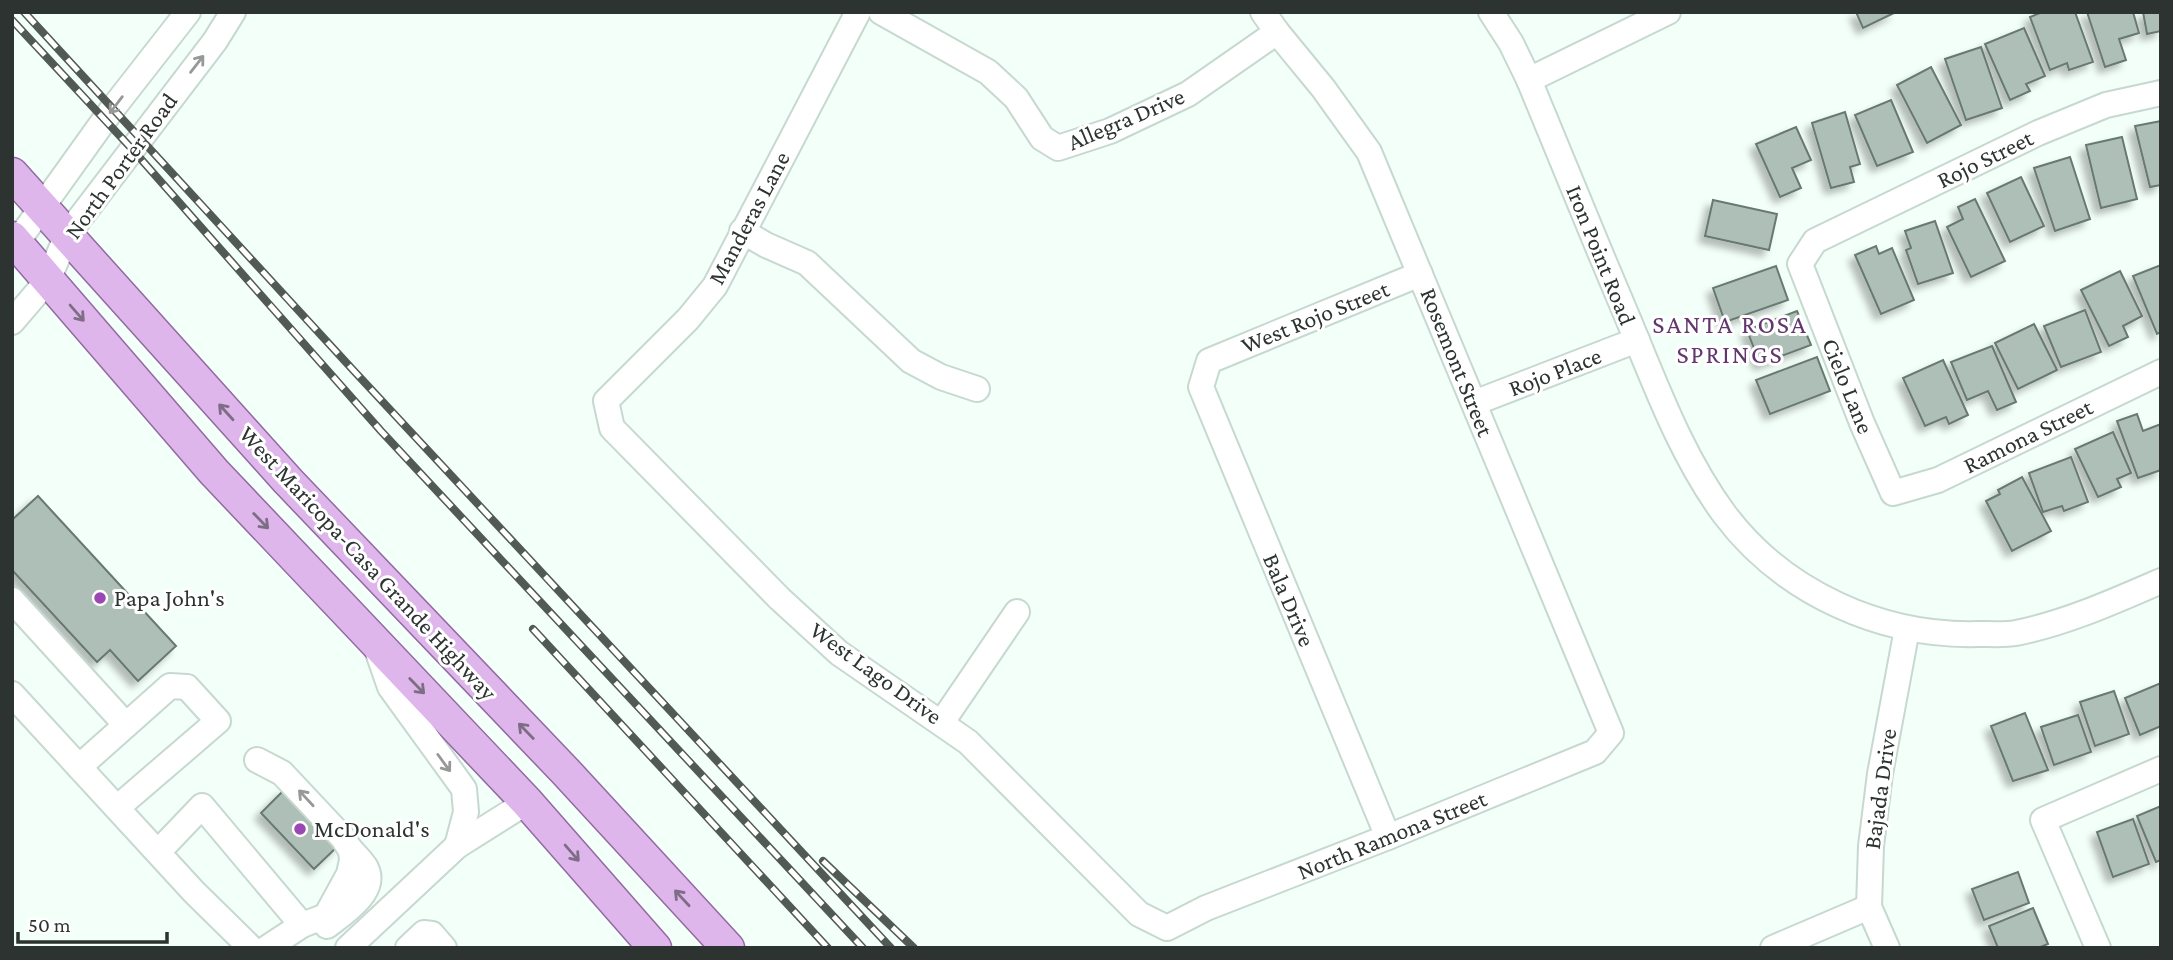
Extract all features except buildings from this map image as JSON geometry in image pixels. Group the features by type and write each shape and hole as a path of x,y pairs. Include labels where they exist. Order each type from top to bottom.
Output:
{"main road":[{"name":"West Maricopa-Casa Grande Highway","path":"12,174 288,481 565,771 728,948"},
{"name":"West Maricopa-Casa Grande Highway","path":"14,243 214,472 527,802 654,948"}],"street":[{"name":"North Porter Road","path":"14,243 113,108 188,12"},
{"name":"North Porter Road","path":"12,322 48,279 67,235 215,41 233,12"},
{"name":"Manderas Lane","path":"606,401 688,319 715,286 858,12"},
{"name":"Allegra Drive","path":"881,12 988,72 1016,98 1042,138 1058,148 1110,131 1188,94 1270,22"},
{"name":"Iron Point Road","path":"1491,12 1511,43 1529,80 1667,411 1696,469 1726,516 1772,566 1832,603 1907,629 1958,635 2015,633 2059,621 2161,581"},
{"path":"1529,80 1668,12"},
{"name":"Rosemont Street","path":"1270,22 1323,88 1369,152 1611,733"},
{"name":"Rojo Street","path":"1815,241 2038,133 2106,105 2161,93"},
{"path":"742,231 807,263 911,361 941,377 977,389"},
{"name":"Cielo Lane","path":"1815,241 1800,264 1862,423 1894,493"},
{"name":"West Rojo Street","path":"1209,361 1420,274"},
{"name":"Rojo Place","path":"1474,403 1637,340"},
{"name":"Bala Drive","path":"1209,361 1201,387 1388,837"},
{"name":"Ramona Street","path":"1894,493 1938,480 2161,372"},
{"name":"West Lago Drive","path":"606,401 612,428 780,598 839,653 968,742 1139,914 1167,928"},
{"path":"12,600 126,724"},
{"path":"942,722 1017,612"},
{"name":"Bajada Drive","path":"1887,948 1870,907 1871,846 1880,774 1907,629"},
{"path":"374,641 390,687 464,789 466,812 457,846"},
{"path":"79,767 170,686 187,687 218,721 118,807"},
{"path":"13,698 118,807 194,892 251,948"},
{"name":"North Ramona Street","path":"1167,928 1206,908 1595,752 1611,733"},
{"path":"257,760 282,773 343,838 351,850 352,860 349,874 326,916 302,925 267,948"},
{"path":"2098,948 2043,820 2161,769"},
{"path":"348,948 457,846 527,802"},
{"path":"159,851 202,806 302,925"},
{"path":"1773,948 1870,907"},
{"path":"408,948 424,933 432,934 444,948"}],"railway":[{"path":"24,12 891,948"},
{"path":"12,20 132,149 381,431 863,948"},
{"path":"533,629 828,948"},
{"path":"823,861 914,948"}],"place":[{"name":"Papa John's","path":"100,598"},
{"name":"McDonald's","path":"300,829"}],"district":[{"name":"SANTA ROSA SPRINGS","path":"1730,339"}]}
